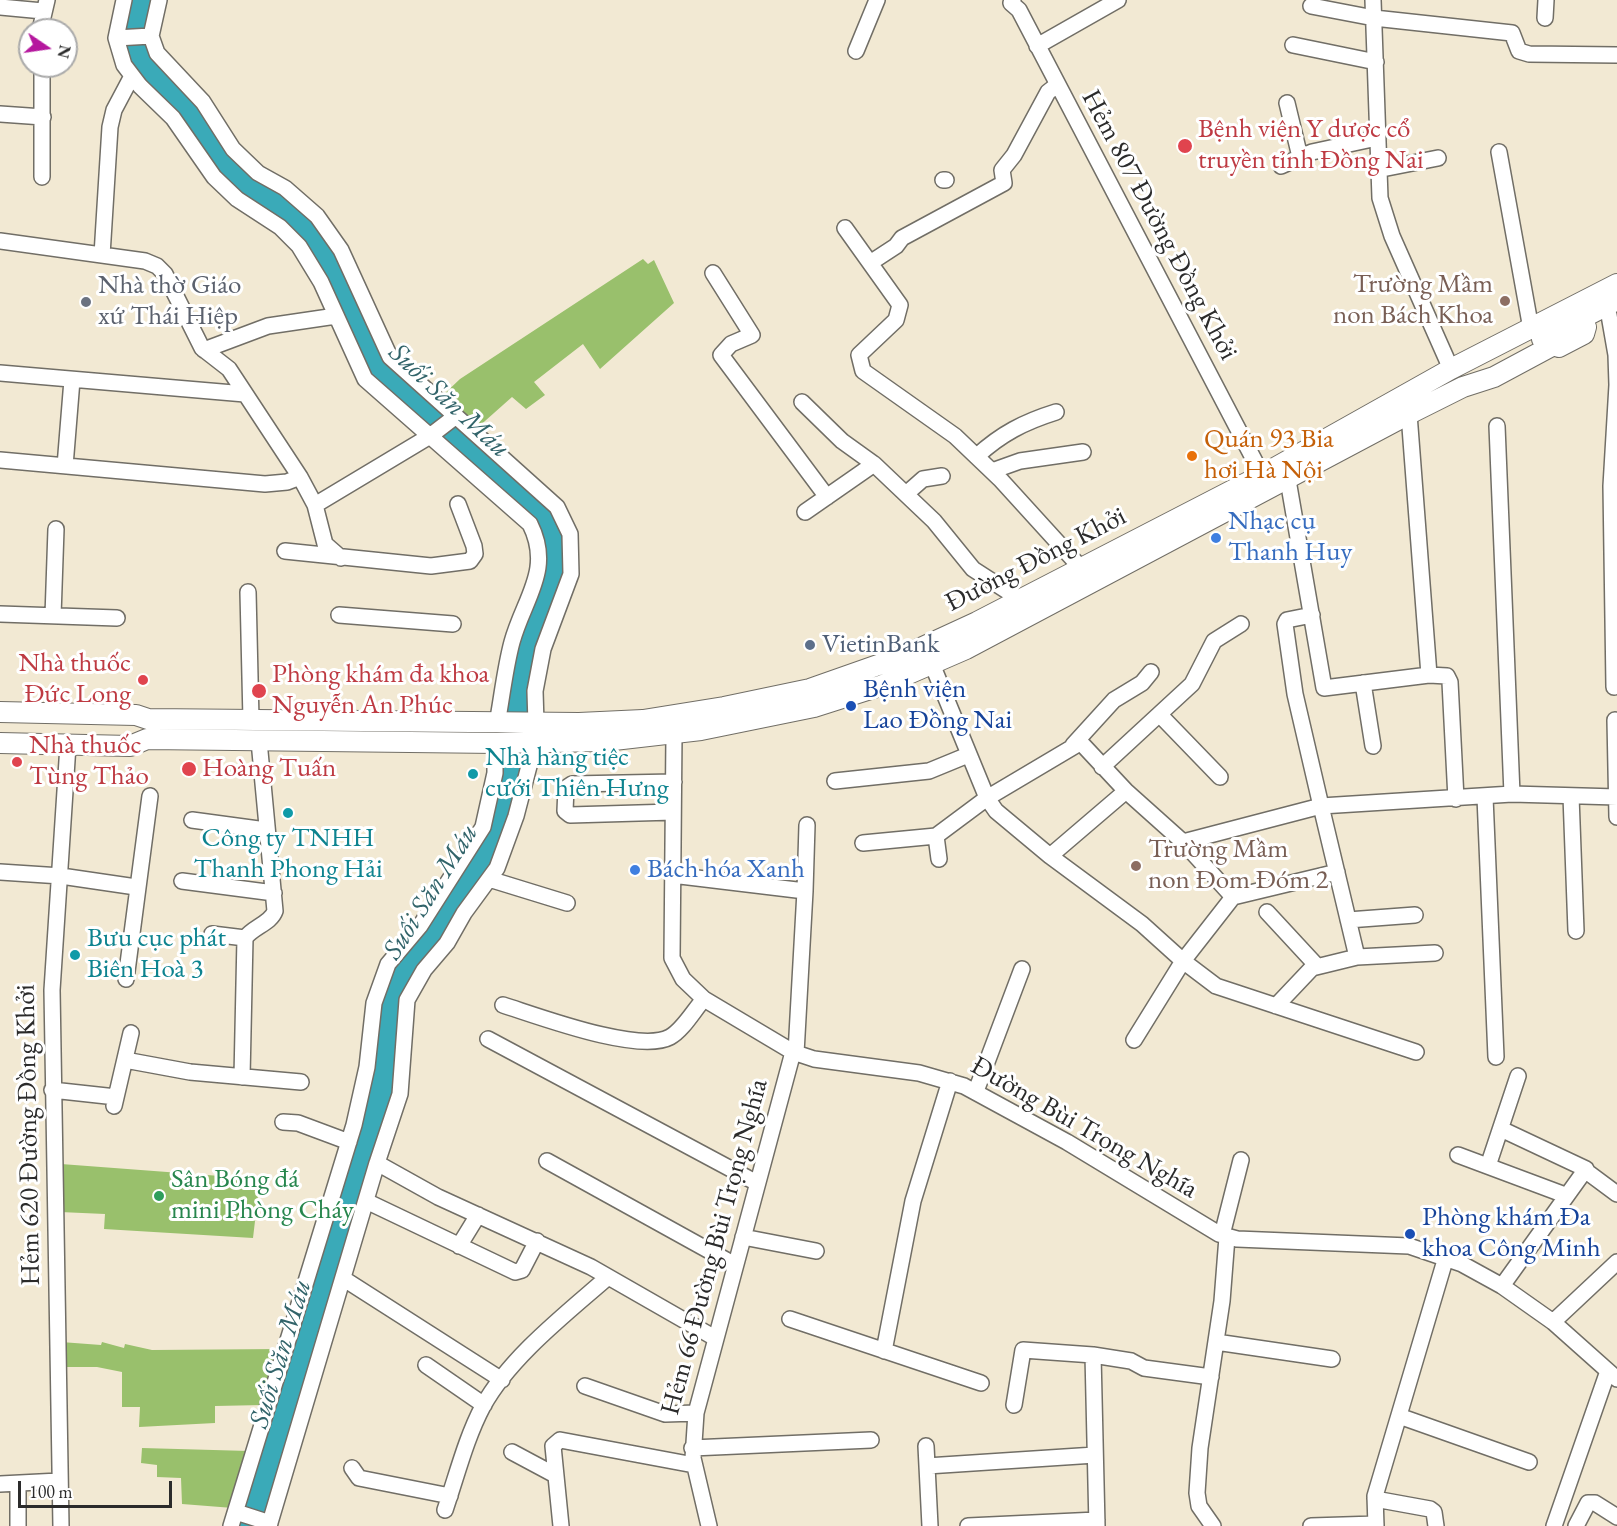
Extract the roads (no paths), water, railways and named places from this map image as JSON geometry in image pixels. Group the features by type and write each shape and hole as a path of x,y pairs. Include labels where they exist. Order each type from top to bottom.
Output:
{"main road":[{"name":"Đường Đồng Khởi","path":"674,725 813,707 883,685 932,664 1265,483 1451,369 1617,284"},
{"name":"Đường Đồng Khởi","path":"0,712 139,715 148,719 251,720 534,734 619,741 810,688 901,657 1021,600 1081,568 1265,483 1288,480 1463,387 1494,377 1558,343 1559,347 1584,334 1583,329 1614,309"},
{"name":"Đường Đồng Khởi","path":"1463,387 1480,372 1614,309"},
{"path":"0,722 140,725 148,719"},
{"path":"251,720 259,741"},
{"path":"0,732 135,735 147,739"},
{"name":"Đường Đồng Khởi","path":"0,743 137,745 147,739 259,741 497,733"}],"street":[{"path":"123,0 116,38 124,65 132,76 173,118 214,177 237,199 280,226 298,246 321,282 365,379 530,524 539,541 539,569 513,640 497,733 495,773 483,827 420,926 388,964 384,974 374,1003 367,1067 349,1142 233,1519 270,1524 377,1163 400,1094 407,1000 424,970 447,943 464,913 497,868 508,841 534,734 535,691 543,649 571,574 570,534 557,507 390,357 341,250 317,216 285,188 258,172 233,149 203,102 157,53 151,36 159,0"},
{"path":"856,51 877,0"},
{"path":"1037,46 1118,0"},
{"path":"1373,0 1377,170 1380,198 1392,236 1451,369"},
{"path":"1545,18 1546,0"},
{"name":"Hẻm 807 Đường Đồng Khởi","path":"1010,1 1019,10 1056,85 1123,206 1265,483"},
{"path":"0,7 45,6"},
{"path":"1311,6 1374,18 1512,33 1519,51 1529,54 1617,55"},
{"path":"116,38 151,36"},
{"path":"1293,45 1376,62"},
{"path":"102,255 111,127 114,110 132,76"},
{"path":"42,78 42,177"},
{"path":"870,263 896,246 902,238 1004,183 1002,170 1014,155 1048,92 1056,85"},
{"path":"1287,103 1300,157"},
{"path":"0,114 43,117"},
{"path":"1281,166 1300,157 1377,138"},
{"path":"1499,152 1531,329"},
{"path":"1377,170 1438,158"},
{"path":"845,228 897,299 900,312 883,333 859,355 863,371 955,436 992,471 1081,568"},
{"path":"0,242 145,261 157,266 165,274 204,350 226,366 300,477 315,505 325,544 341,558"},
{"path":"713,273 752,334 731,344 721,355 827,497"},
{"path":"1614,309 1617,385 1611,486 1614,687"},
{"path":"204,350 263,327 336,315"},
{"path":"0,373 245,394"},
{"path":"65,466 72,380"},
{"path":"802,402 842,441 874,464 934,521 973,569 1021,600"},
{"path":"976,456 1000,436 1028,421 1056,412"},
{"path":"1409,414 1429,675"},
{"path":"315,505 430,436 456,416"},
{"path":"1497,426 1512,795"},
{"path":"992,471 1020,461 1083,452"},
{"path":"0,460 265,484 287,482 300,477"},
{"path":"805,512 874,464"},
{"path":"906,494 923,479 942,476"},
{"path":"1288,480 1324,688 1429,675 1447,676 1450,682 1456,799"},
{"path":"285,551 431,566 470,561 475,554 474,546 458,504"},
{"path":"53,616 56,529"},
{"path":"248,592 251,720"},
{"path":"0,614 117,618"},
{"path":"339,615 453,624"},
{"path":"1312,615 1287,620 1285,624 1295,694 1357,957"},
{"path":"1102,767 1192,684 1214,641 1241,624"},
{"path":"932,664 987,798 996,811 1050,856 1142,924 1183,961 1216,986 1416,1052"},
{"path":"863,843 936,836 987,798 1073,745 1114,700 1142,683 1151,672"},
{"path":"1364,684 1373,746"},
{"path":"1160,715 1220,777"},
{"path":"1615,720 1617,817"},
{"name":"Đường Bùi Trọng Nghĩa","path":"674,725 672,958 683,980 704,999 794,1053 814,1059 919,1072 976,1091 1225,1236 1409,1246 1446,1257 1502,1286 1553,1322 1615,1376"},
{"path":"242,1077 244,938 254,927 272,918 274,893 259,741"},
{"name":"Hẻm 620 Đường Đồng Khởi","path":"61,1526 52,990 68,745"},
{"path":"1073,745 1083,745 1126,791 1182,842 1233,897"},
{"path":"835,782 928,771 968,755"},
{"path":"673,812 570,815 565,811 566,788 572,784 674,782"},
{"path":"1050,856 1126,791"},
{"path":"1182,842 1321,806 1512,795 1617,797"},
{"path":"126,979 136,887 150,796"},
{"path":"1571,796 1576,931"},
{"path":"1485,797 1496,1057"},
{"path":"192,820 266,830"},
{"name":"Hẻm 66 Đường Bùi Trọng Nghĩa","path":"709,1526 694,1466 692,1448 696,1413 794,1053 807,825"},
{"path":"936,836 939,859"},
{"path":"0,872 61,876 136,887"},
{"path":"1134,1040 1183,961 1233,897 1337,872"},
{"path":"672,875 805,891"},
{"path":"489,879 567,903"},
{"path":"183,880 274,893"},
{"path":"1267,912 1317,966"},
{"path":"1348,920 1415,915"},
{"path":"212,934 244,938"},
{"path":"1276,1006 1312,968 1317,966 1357,957 1435,953"},
{"path":"976,1091 1022,969"},
{"path":"503,1005 628,1041 657,1040 673,1036 704,999"},
{"path":"52,1090 115,1102 131,1033"},
{"path":"488,1039 757,1183"},
{"path":"125,1060 183,1071 301,1082"},
{"path":"1488,1166 1518,1076"},
{"path":"884,1351 913,1201 950,1081"},
{"path":"283,1122 295,1123 349,1142"},
{"path":"1500,1129 1586,1166 1586,1171 1617,1194"},
{"path":"1458,1155 1565,1195"},
{"path":"1213,1526 1199,1506 1197,1493 1216,1342 1225,1236 1241,1160"},
{"path":"547,1161 735,1265"},
{"path":"377,1163 438,1197 537,1241 608,1277 715,1338"},
{"path":"1502,1286 1565,1195 1586,1171"},
{"path":"366,1201 519,1272 537,1241"},
{"path":"459,1246 478,1215"},
{"path":"743,1237 816,1251"},
{"path":"1311,1526 1376,1525 1375,1499 1446,1257"},
{"path":"1553,1322 1617,1262"},
{"path":"352,1468 359,1478 448,1503 484,1405 502,1380 567,1312 608,1277"},
{"path":"344,1280 502,1380"},
{"path":"790,1320 981,1383"},
{"path":"1216,1342 1332,1359"},
{"path":"1014,1405 1023,1350 1093,1355 1131,1361 1144,1368 1211,1377"},
{"path":"968,1526 1097,1523 1093,1355"},
{"path":"426,1365 484,1405"},
{"path":"1554,1526 1615,1376"},
{"path":"585,1386 665,1414 696,1413"},
{"path":"1399,1416 1529,1462"},
{"path":"561,1526 553,1446 560,1440 694,1466"},
{"path":"692,1448 871,1440"},
{"path":"926,1446 930,1526"},
{"path":"512,1452 555,1475"},
{"path":"927,1466 1095,1455"},
{"path":"0,1484 59,1481"},
{"path":"18,1484 18,1526"},
{"path":"1375,1499 1430,1509 1434,1512 1436,1526"},
{"path":"1576,1526 1588,1503 1595,1503 1617,1517"}],"water":[{"name":"Suối Săn Máu","path":"127,0 156,0 155,56 325,234 373,331 555,510 566,534 567,572 531,713 529,745 494,866 421,968 396,1094 266,1526 235,1526 323,1242 377,1003 391,966 463,867 501,746 507,689 542,540 369,377 325,281 239,196 143,84 122,50"}],"place":[{"name":"Bệnh viện Y dược cổ truyền tỉnh Đồng Nai","path":"1185,146"},
{"name":"Trường Mầm non Bách Khoa","path":"1505,301"},
{"name":"Nhà thờ Giáo xứ Thái Hiệp","path":"86,302"},
{"name":"Quán 93 Bia hơi Hà Nội","path":"1192,456"},
{"name":"Nhạc cụ Thanh Huy","path":"1216,538"},
{"name":"VietinBank","path":"810,645"},
{"name":"Nhà thuốc Đức Long","path":"143,680"},
{"name":"Phòng khám đa khoa Nguyễn An Phúc","path":"259,691"},
{"name":"Bệnh viện Lao Đồng Nai","path":"851,706"},
{"name":"Nhà thuốc Tùng Thảo","path":"17,762"},
{"name":"Hoàng Tuấn","path":"189,769"},
{"name":"Nhà hàng tiệc cưới Thiên Hưng","path":"473,774"},
{"name":"Công ty TNHH Thanh Phong Hải","path":"288,813"},
{"name":"Trường Mầm non Đom Đóm 2","path":"1136,866"},
{"name":"Bách hóa Xanh","path":"635,870"},
{"name":"Bưu cục phát Biên Hoà 3","path":"75,955"},
{"name":"Sân Bóng đá mini Phòng Cháy","path":"159,1196"},
{"name":"Phòng khám Đa khoa Công Minh","path":"1410,1234"}]}
